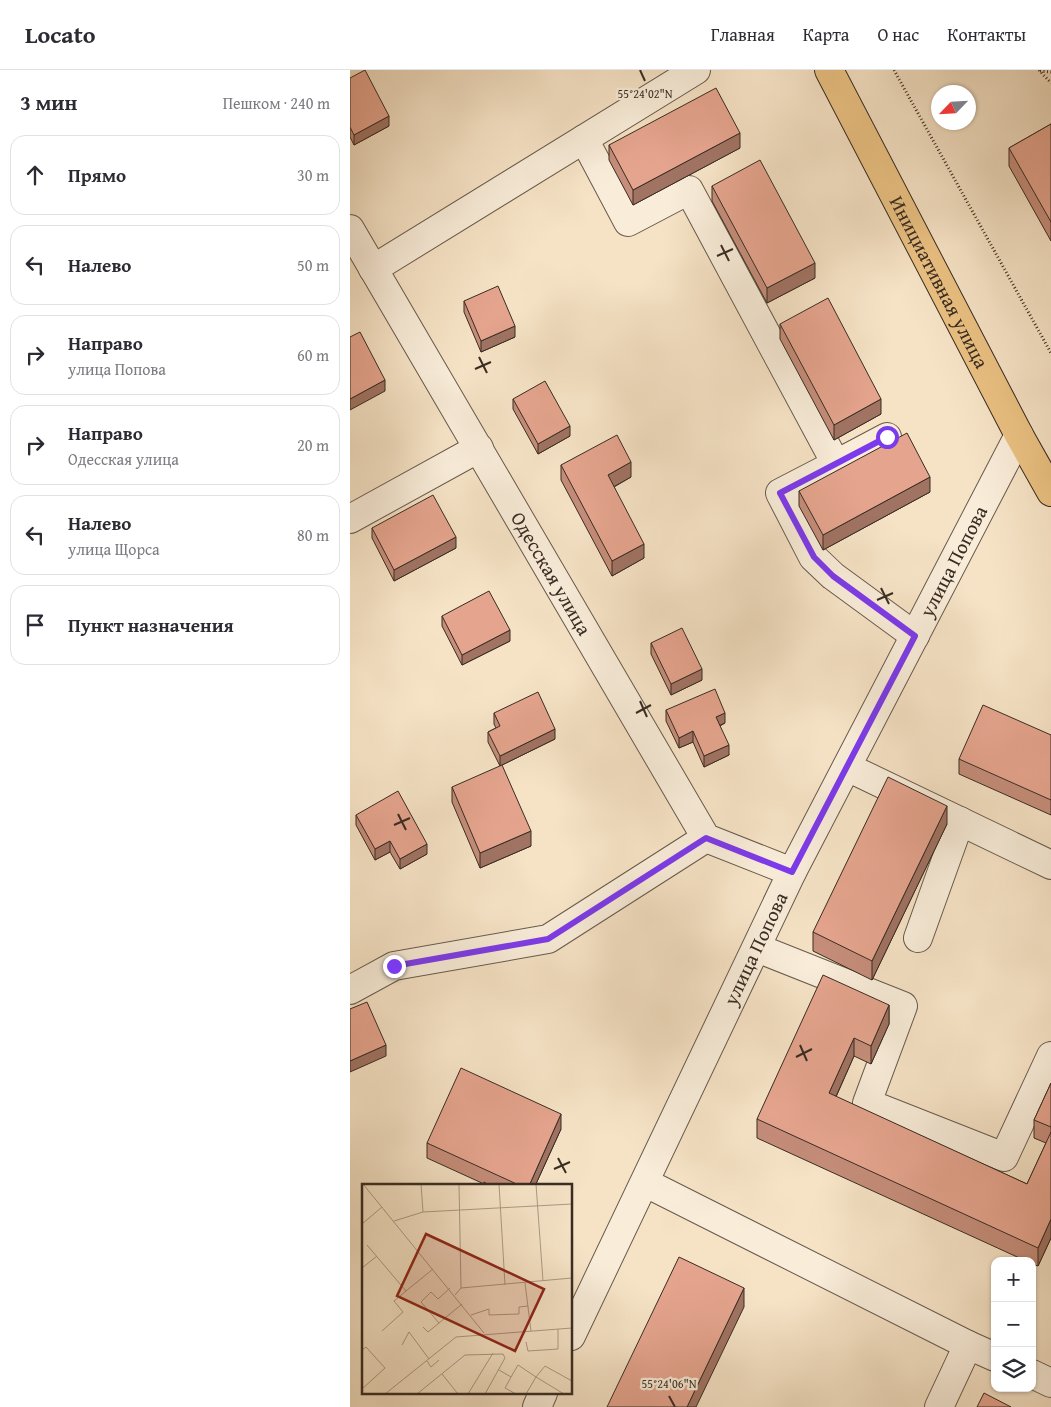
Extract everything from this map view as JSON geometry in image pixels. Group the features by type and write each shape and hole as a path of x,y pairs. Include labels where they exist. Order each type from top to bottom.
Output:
{"main road":[{"name":"Инициативная улица","path":"829,70 1019,435 1051,492"}],"street":[{"path":"373,268 696,70"},
{"path":"584,139 628,222 689,190 836,464"},
{"name":"Одесская улица","path":"350,229 706,838"},
{"name":"улица Попова","path":"572,1334 646,1183 792,872 1019,435"},
{"path":"887,437 780,493 814,557 833,576 915,636"},
{"path":"350,519 479,448"},
{"path":"847,767 1051,865"},
{"path":"918,938 960,821"},
{"path":"350,990 394,966 548,939 706,838 792,872"},
{"path":"756,948 903,1006 867,1103 1004,1157 1051,1056"},
{"path":"646,1183 991,1355"},
{"path":"939,1407 968,1344"},
{"path":"1036,1376 1051,1383"},
{"path":"536,1407 542,1394"}],"path":[{"path":"894,70 1051,353"},
{"path":"1038,70 1051,72"},
{"path":"1038,70 1051,83"}],"building":[{"path":"365,70 389,116 354,135 350,127 350,78"},
{"path":"716,88 740,133 633,190 609,145"},
{"path":"1051,124 1051,222 1009,148"},
{"path":"760,160 815,263 767,288 712,186"},
{"path":"498,286 515,326 481,341 464,301"},
{"path":"828,298 881,399 834,425 780,324"},
{"path":"360,332 385,380 350,399 350,337"},
{"path":"545,381 570,426 538,444 513,399"},
{"path":"907,433 930,477 823,535 799,491"},
{"path":"617,435 631,462 608,475 644,544 612,561 561,465"},
{"path":"433,495 456,537 394,570 372,528"},
{"path":"489,591 510,630 462,655 442,616"},
{"path":"682,628 702,669 671,684 651,643"},
{"path":"715,689 725,713 716,717 729,745 704,756 693,731 679,738 666,710"},
{"path":"538,692 555,729 500,756 488,732 500,726 494,713"},
{"path":"983,705 1051,735 1051,800 959,759"},
{"path":"502,765 531,831 480,853 452,787"},
{"path":"888,777 947,806 872,961 813,932"},
{"path":"398,791 427,844 400,859 390,841 375,849 356,815"},
{"path":"823,975 889,1005 871,1046 854,1038 829,1093 1027,1184 1051,1132 1051,1219 1038,1248 757,1119"},
{"path":"367,1002 386,1045 350,1061 350,1009"},
{"path":"461,1068 561,1114 530,1184 517,1184 427,1143"},
{"path":"1051,1083 1051,1127 1034,1120"},
{"path":"679,1257 744,1288 687,1407 607,1407"},
{"path":"984,1393 1011,1407 977,1407"}],"route":[{"path":"394,966 548,939 706,838 792,872 915,636 833,576 814,557 780,493 887,437"}]}
